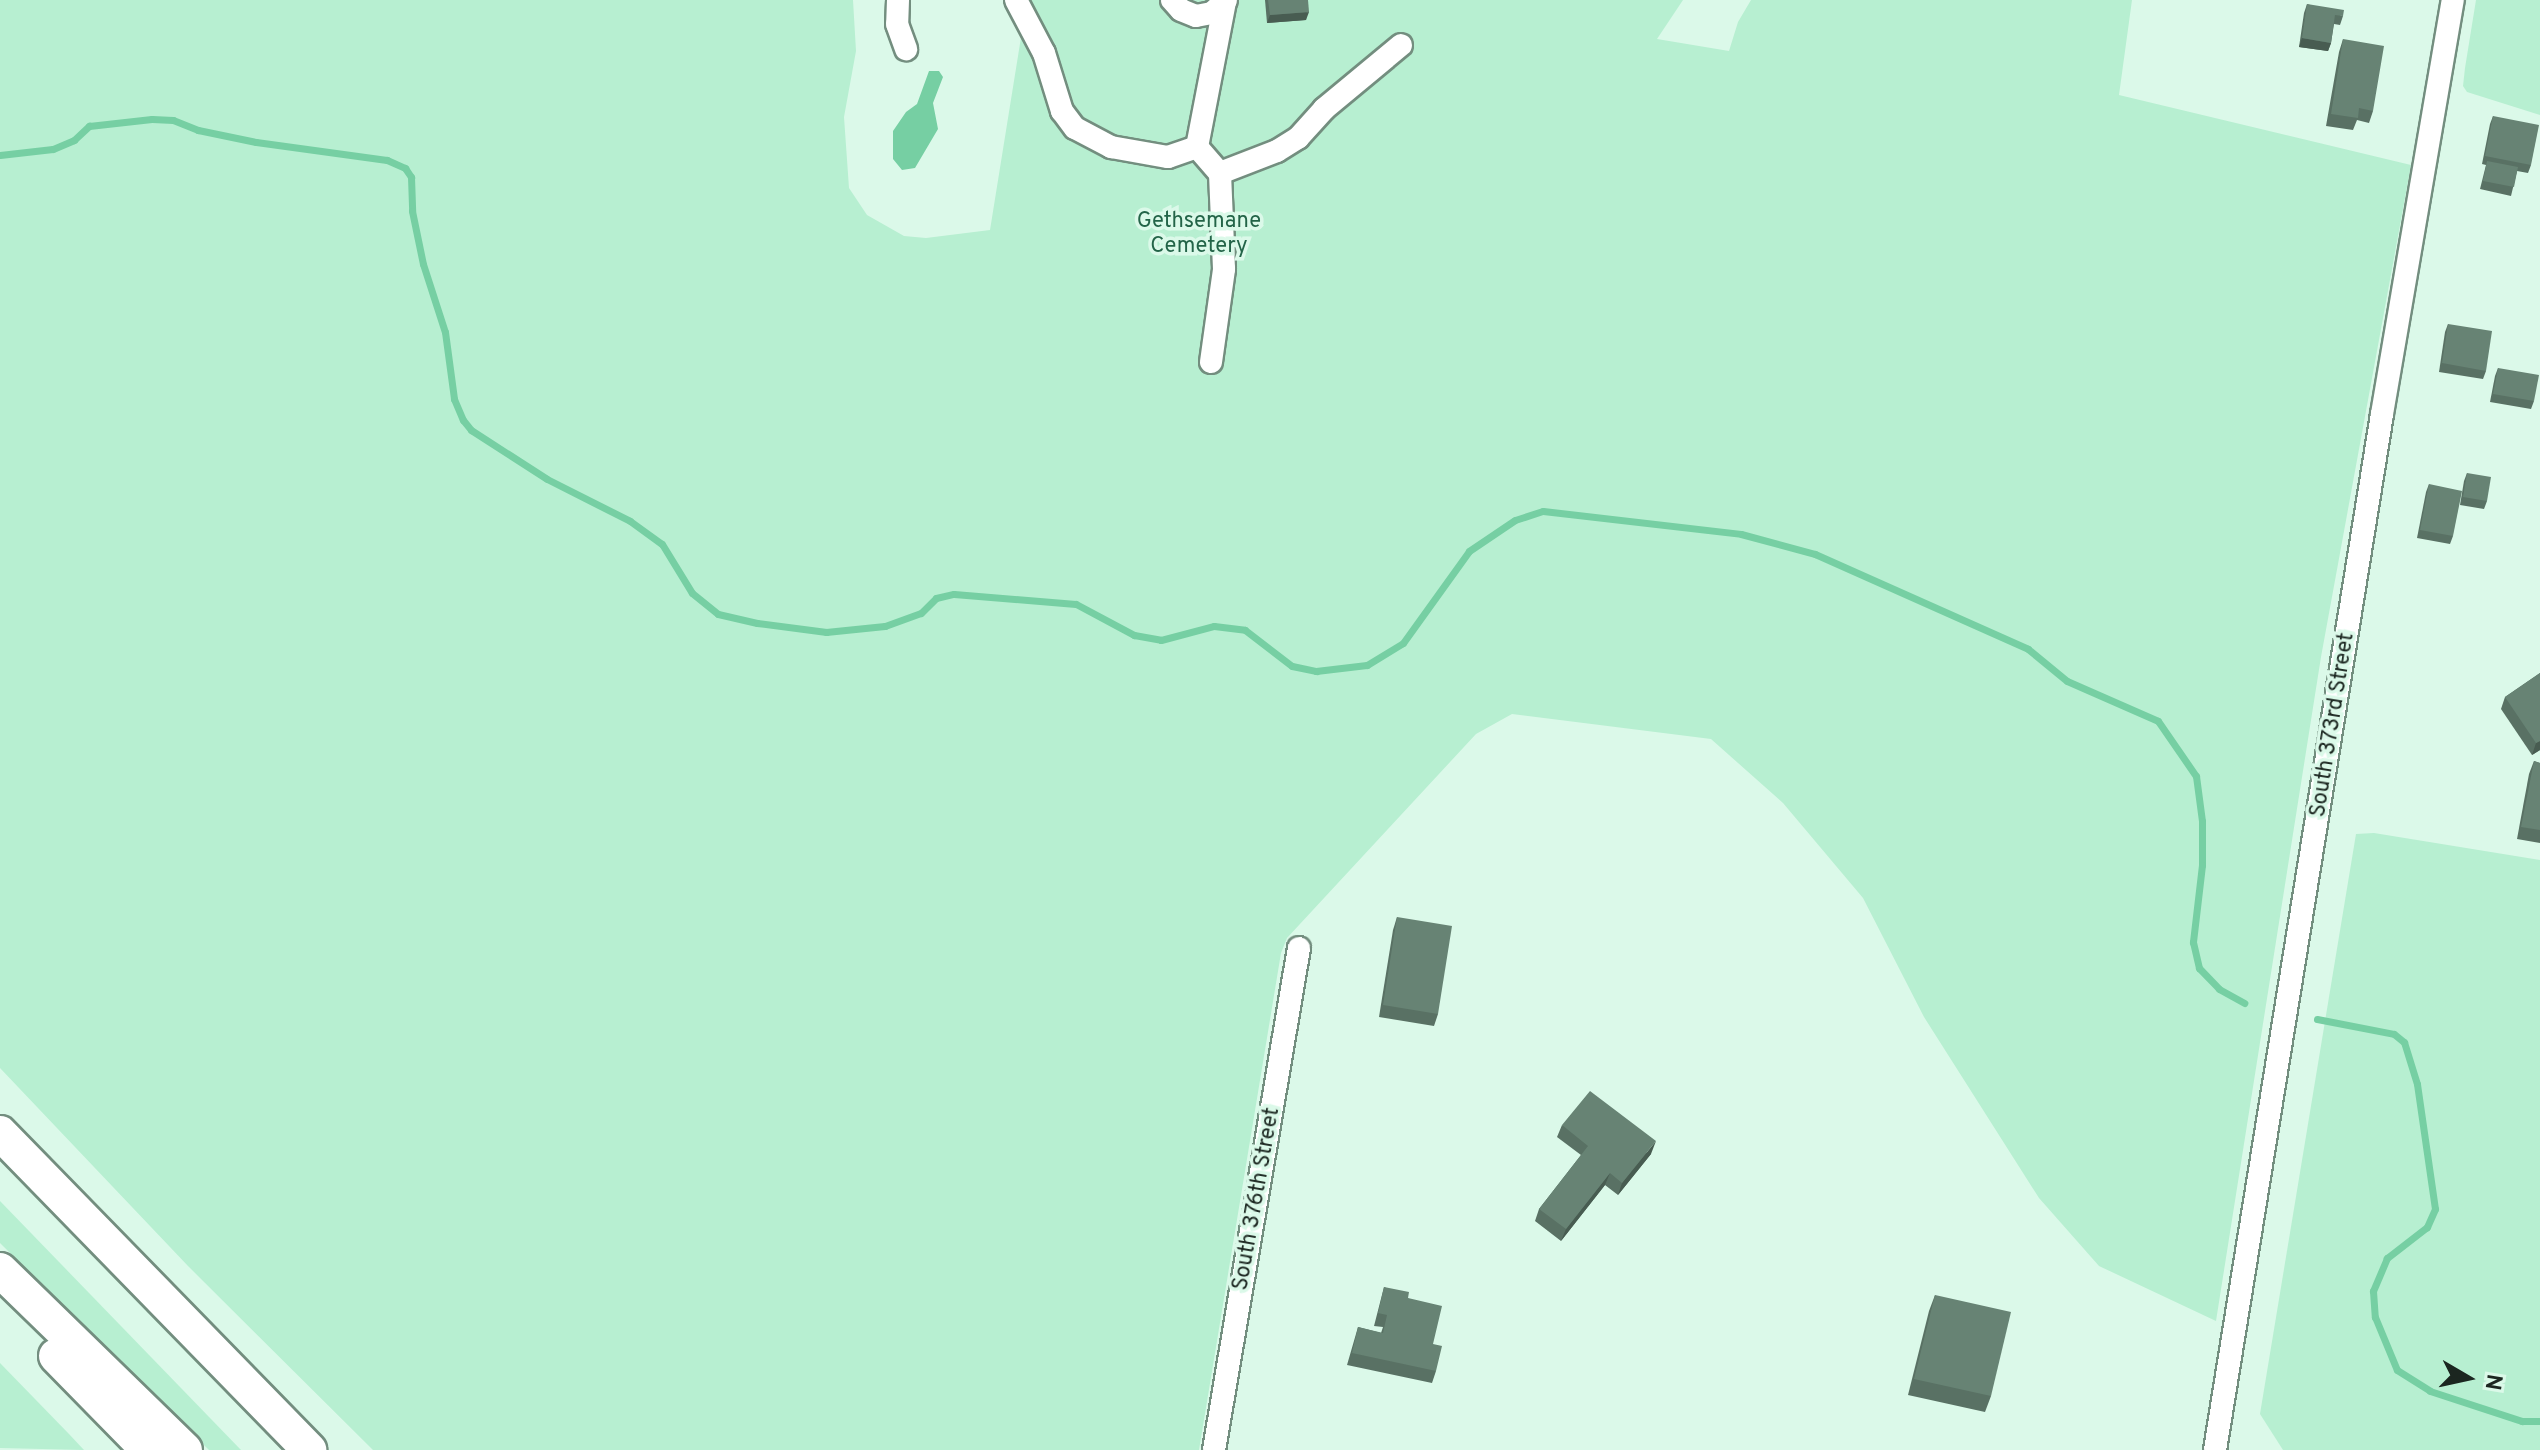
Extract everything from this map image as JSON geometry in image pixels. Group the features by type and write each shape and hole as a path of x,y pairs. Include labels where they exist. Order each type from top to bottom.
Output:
{"highway":[{"path":"0,1133 309,1450"},
{"path":"0,1270 185,1450"},
{"path":"0,1298 148,1450"}],"street":[{"path":"898,0 897,24 906,49"},
{"path":"1172,0 1181,10 1196,16 1212,13 1225,1"},
{"name":"South 373rd Street","path":"2215,1450 2382,414 2453,0"},
{"path":"1197,147 1225,1"},
{"path":"1013,3 1044,53 1062,111 1075,128 1098,143 1153,156 1178,156 1197,147"},
{"path":"1220,173 1287,145 1324,109 1401,45"},
{"path":"1197,147 1220,173 1224,269 1211,362"},
{"name":"South 376th Street","path":"1214,1450 1299,948"}],"green space":[{"name":"Gethsemane Cemetery","path":"0,0 853,0 856,51 844,117 849,188 867,215 904,236 926,238 990,230 1027,0 1683,0 1657,39 1729,51 1738,22 1751,0 2132,0 2119,95 2411,165 2321,657 2216,1321 2099,1266 2039,1198 1924,1017 1863,898 1783,803 1711,739 1512,714 1476,734 1287,938 1281,953 1199,1450 373,1450 188,1266 0,1068"},
{"path":"2476,0 2540,0 2540,115 2467,92 2463,86"},
{"path":"2374,833 2540,860 2540,1450 2283,1450 2260,1414 2356,834"},
{"path":"0,1201 241,1450 209,1450 0,1243"},
{"path":"0,1363 69,1434 84,1450 0,1448"}],"shaded area":[{"path":"929,71 939,71 943,77 933,103 938,129 915,168 902,170 893,159 893,131 906,112 917,104"}],"building":[{"path":"1268,0 1308,0 1309,12 1270,15"},
{"path":"2307,4 2344,10 2343,16 2335,15 2331,43 2302,38"},
{"path":"2343,39 2384,46 2373,111 2359,108 2358,118 2331,114"},
{"path":"2493,116 2539,125 2531,165 2485,156"},
{"path":"2487,161 2518,167 2514,187 2483,181"},
{"path":"2448,324 2492,331 2486,371 2442,363"},
{"path":"2498,368 2539,375 2534,401 2493,394"},
{"path":"2467,473 2491,477 2487,501 2463,497"},
{"path":"2429,484 2462,491 2453,536 2420,530"},
{"path":"2540,673 2540,741 2536,743 2505,697"},
{"path":"2534,761 2540,763 2540,830 2521,827"},
{"path":"1397,917 1452,926 1438,1014 1383,1005"},
{"path":"1590,1091 1656,1141 1622,1183 1610,1173 1566,1229 1539,1209 1588,1146 1562,1125"},
{"path":"1384,1287 1409,1292 1408,1298 1442,1306 1433,1344 1442,1346 1436,1371 1352,1353 1358,1327 1383,1333 1387,1315 1378,1313"},
{"path":"1935,1295 2011,1312 1991,1396 1914,1379"}],"waterway":[{"path":"0,155 53,149 74,140 89,126 152,119 173,120 198,130 256,142 387,160 405,168 411,177 412,211 423,264 445,332 454,399 463,420 471,430 547,479 630,521 662,544 692,593 718,614 757,623 826,632 885,626 921,613 936,598 954,594 1076,604 1134,635 1161,640 1214,626 1245,630 1292,666 1316,671 1367,665 1403,643 1469,551 1515,520 1543,511 1741,534 1815,554 2028,649 2067,681 2158,721 2196,776 2202,821 2202,865 2193,942 2199,968 2219,989 2244,1003"},
{"path":"2317,1019 2394,1034 2404,1042 2417,1084 2435,1209 2427,1227 2387,1258 2373,1291 2375,1317 2397,1370 2430,1391 2522,1421 2540,1421"}]}
